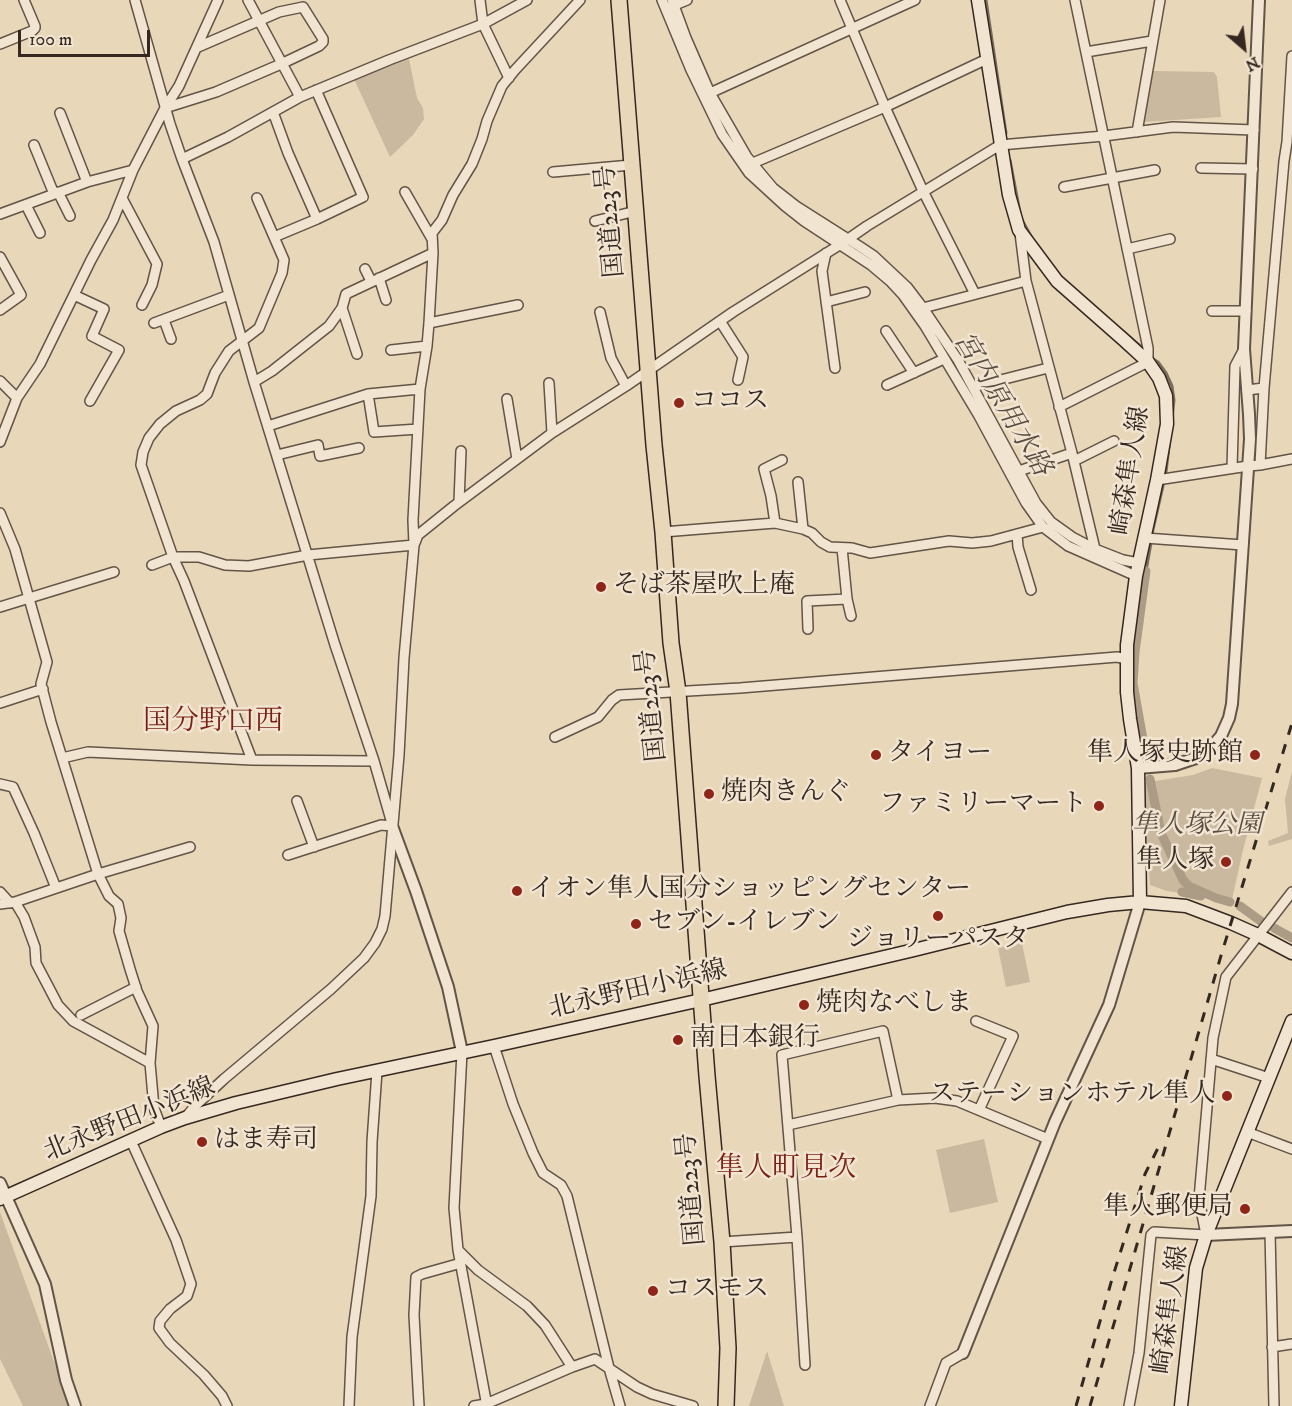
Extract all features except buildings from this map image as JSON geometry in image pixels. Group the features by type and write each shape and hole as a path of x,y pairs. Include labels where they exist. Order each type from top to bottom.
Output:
{"highway":[{"name":"国道223号","path":"619,0 722,1242 728,1348 726,1406"}],"main road":[{"name":"崎森隼人線","path":"978,0 1000,145 1009,195 1019,230 1057,281 1148,362 1159,378 1166,396 1167,424 1136,576 1127,645 1127,692 1138,768 1140,902"},
{"name":"北永野田小浜線","path":"3,1198 161,1127 236,1103 914,951 1066,912 1140,902 1186,906 1231,923 1292,953"},
{"name":"崎森隼人線","path":"1181,1406 1196,1268 1206,1234 1292,1021"}],"street":[{"path":"0,44 35,28 24,0"},
{"path":"135,0 165,108 214,242 254,382 335,645 374,761 392,826 448,987 462,1052 454,1208 458,1250 487,1405"},
{"path":"0,442 17,398 39,364 113,220 133,170 179,86 218,0"},
{"path":"248,0 300,97"},
{"path":"480,0 483,24 508,78"},
{"path":"182,159 300,97 483,24 527,0"},
{"path":"185,1118 196,1105 364,958 382,929 399,754 404,658 414,545 413,520 420,389 429,323 432,233 442,220 453,195 472,164 502,86 579,0"},
{"path":"668,3 687,0"},
{"path":"840,0 923,191 975,294"},
{"path":"710,93 915,0"},
{"path":"1059,407 1148,362 1148,348 1075,0"},
{"path":"1137,132 1160,0"},
{"path":"1138,768 1175,765 1196,758 1209,750 1221,736 1232,704 1250,422 1244,349 1259,0"},
{"path":"668,3 710,93 747,156 773,188 844,242 903,295 925,326 979,416 1026,504 1043,527 1068,546 1136,576"},
{"path":"668,3 722,134 749,173 804,221 844,242 860,246 886,266 907,287 958,360 1036,503 1051,522 1072,537 1095,549 1139,563"},
{"path":"165,108 216,92 281,64 319,46 323,39 303,7 279,12 198,47"},
{"path":"1086,52 1152,41"},
{"path":"1260,465 1264,388 1284,161 1290,141 1292,56"},
{"path":"753,163 885,107 987,59"},
{"path":"274,237 363,197 316,90"},
{"path":"273,112 317,219"},
{"path":"60,113 87,182"},
{"path":"414,545 418,535 552,433 626,386 720,321 923,191 1000,145 1104,136 1173,127 1254,130"},
{"path":"34,145 56,193 70,216"},
{"path":"553,172 631,165"},
{"path":"1201,168 1253,169"},
{"path":"0,214 87,182 133,170"},
{"path":"1064,187 1155,170"},
{"path":"405,192 433,241"},
{"path":"122,198 157,264 152,285 142,304"},
{"path":"252,760 173,557 141,465 142,452 160,424 176,411 200,400 207,394 215,373 229,351 259,328 282,273 284,260 257,198"},
{"path":"26,205 40,233"},
{"path":"595,221 636,211"},
{"path":"1019,230 1026,281 1095,549"},
{"path":"1127,249 1170,239"},
{"path":"254,382 272,371 329,326 342,308 346,294 433,253"},
{"path":"826,253 822,271 835,368"},
{"path":"0,257 21,295 0,310"},
{"path":"365,269 375,280 386,300"},
{"path":"923,308 1026,281"},
{"path":"826,302 865,292"},
{"path":"74,295 104,309 92,336 119,350 90,401"},
{"path":"171,339 159,322 230,295"},
{"path":"429,323 518,305"},
{"path":"342,308 357,354"},
{"path":"1212,311 1246,311"},
{"path":"600,312 611,358 626,386"},
{"path":"720,321 743,357 738,380"},
{"path":"886,331 914,373"},
{"path":"391,350 427,345"},
{"path":"1232,468 1236,366 1244,349"},
{"path":"887,385 944,359"},
{"path":"973,387 1048,368"},
{"path":"0,381 17,398"},
{"path":"549,383 552,433"},
{"path":"1247,390 1264,388"},
{"path":"268,426 368,394 420,389"},
{"path":"368,394 374,432 418,429"},
{"path":"507,399 517,459"},
{"path":"1019,471 1073,457 1114,441"},
{"path":"277,455 318,445 320,456 344,456 359,448"},
{"path":"459,502 461,451"},
{"path":"1157,480 1292,459"},
{"path":"775,523 764,469 782,460"},
{"path":"798,482 803,529"},
{"path":"0,513 15,549 47,662 42,684 62,758 98,874 109,896 118,904 121,918 119,931 136,987 153,1026 150,1063 154,1108 161,1127"},
{"path":"663,532 775,523 803,529 830,547 852,548 870,553 949,541 983,543 1043,527"},
{"path":"1017,534 1018,547 1031,590"},
{"path":"1145,537 1243,545"},
{"path":"152,565 173,557 199,557 225,565 249,566 308,555 414,545"},
{"path":"842,548 851,616"},
{"path":"0,607 114,572"},
{"path":"808,629 807,601 847,598"},
{"path":"555,737 598,717 619,695 1117,657 1127,659"},
{"path":"0,703 43,689"},
{"path":"62,758 88,752 252,760 374,761"},
{"path":"0,784 13,787 56,888"},
{"path":"297,801 314,847"},
{"path":"288,855 381,825 392,826"},
{"path":"0,904 13,902 190,847"},
{"path":"0,892 13,902 24,917 35,947 36,963 58,1005 72,1021 150,1063"},
{"path":"1206,1234 1199,1199 1213,1038 1226,977 1292,892"},
{"path":"930,1406 946,1363 963,1353 1048,1139 1109,1005 1140,902"},
{"path":"81,1015 136,987"},
{"path":"976,1020 1013,1036 979,1110"},
{"path":"805,1365 782,1055 883,1031 898,1100"},
{"path":"494,1046 513,1104 533,1153 543,1173 561,1185 567,1196 620,1406"},
{"path":"1211,1059 1269,1077"},
{"path":"349,1406 352,1337 371,1196 377,1071"},
{"path":"788,1125 898,1100 935,1098 957,1101 1048,1139"},
{"path":"1247,1132 1292,1149"},
{"path":"131,1141 176,1240 191,1284 187,1296 160,1321 159,1328 170,1343 204,1375 228,1406"},
{"path":"0,1183 3,1198 45,1284 66,1380 75,1406"},
{"path":"1129,1406 1139,1353 1154,1232 1206,1234 1292,1232"},
{"path":"1270,1232 1274,1406"},
{"path":"722,1242 797,1237"},
{"path":"458,1250 478,1270 527,1306 545,1325 572,1367"},
{"path":"419,1406 414,1315 416,1277 461,1263"},
{"path":"1272,1347 1292,1344"},
{"path":"474,1406 487,1405 595,1359 637,1387 652,1394 693,1406"}],"green space":[{"path":"409,59 424,119 413,135 390,157 354,79"},
{"path":"1153,71 1214,72 1217,77 1221,117 1144,122 1142,106"},
{"name":"隼人塚公園","path":"1212,768 1262,778 1231,904 1167,891 1150,885 1143,783 1193,775"},
{"path":"1292,771 1292,839 1269,846 1268,841 1288,833 1285,799"},
{"path":"1022,943 1030,982 1006,987 998,948"},
{"path":"984,1139 998,1202 950,1213 936,1150"},
{"path":"0,1212 70,1406 23,1406 0,1359"},
{"path":"767,1351 784,1406 749,1406"}],"waterway":[{"path":"986,0 1006,133"},
{"name":"宮内原用水路","path":"717,113 731,141"},
{"path":"1010,160 1021,218 1032,238"},
{"path":"1119,328 1145,350"},
{"path":"1150,357 1158,362 1172,386 1174,400 1172,419"},
{"path":"1166,472 1170,438"},
{"path":"1152,534 1163,486"},
{"name":"宮内原用水路","path":"1048,526 1087,550"},
{"path":"1146,571 1151,543"},
{"name":"宮内原用水路","path":"1111,560 1128,567"},
{"name":"宮内原用水路","path":"1146,571 1133,683 1146,756"},
{"name":"宮内原用水路","path":"1150,779 1161,833 1183,880 1189,886 1230,902"},
{"name":"宮内原用水路","path":"1182,892 1201,896"},
{"name":"宮内原用水路","path":"1240,906 1262,922"},
{"name":"宮内原用水路","path":"1274,928 1292,938"}],"railway":[{"path":"1090,1406 1220,959 1292,723"},
{"path":"1076,1406 1145,1174 1159,1146"}],"place":[{"name":"ココス","path":"679,403"},
{"name":"そば茶屋吹上庵","path":"601,587"},
{"name":"タイヨー","path":"876,755"},
{"name":"隼人塚史跡館","path":"1255,755"},
{"name":"焼肉きんぐ","path":"709,794"},
{"name":"ファミリーマート","path":"1099,806"},
{"name":"隼人塚","path":"1226,862"},
{"name":"イオン隼人国分ショッピングセンター","path":"517,891"},
{"name":"ジョリーパスタ","path":"938,916"},
{"name":"セブン-イレブン","path":"636,924"},
{"name":"焼肉なべしま","path":"804,1005"},
{"name":"南日本銀行","path":"678,1040"},
{"name":"ステーションホテル隼人","path":"1227,1096"},
{"name":"はま寿司","path":"202,1142"},
{"name":"隼人郵便局","path":"1245,1209"},
{"name":"コスモス","path":"653,1291"}],"district":[{"name":"国分野口西","path":"213,723"},
{"name":"隼人町見次","path":"786,1170"}]}
